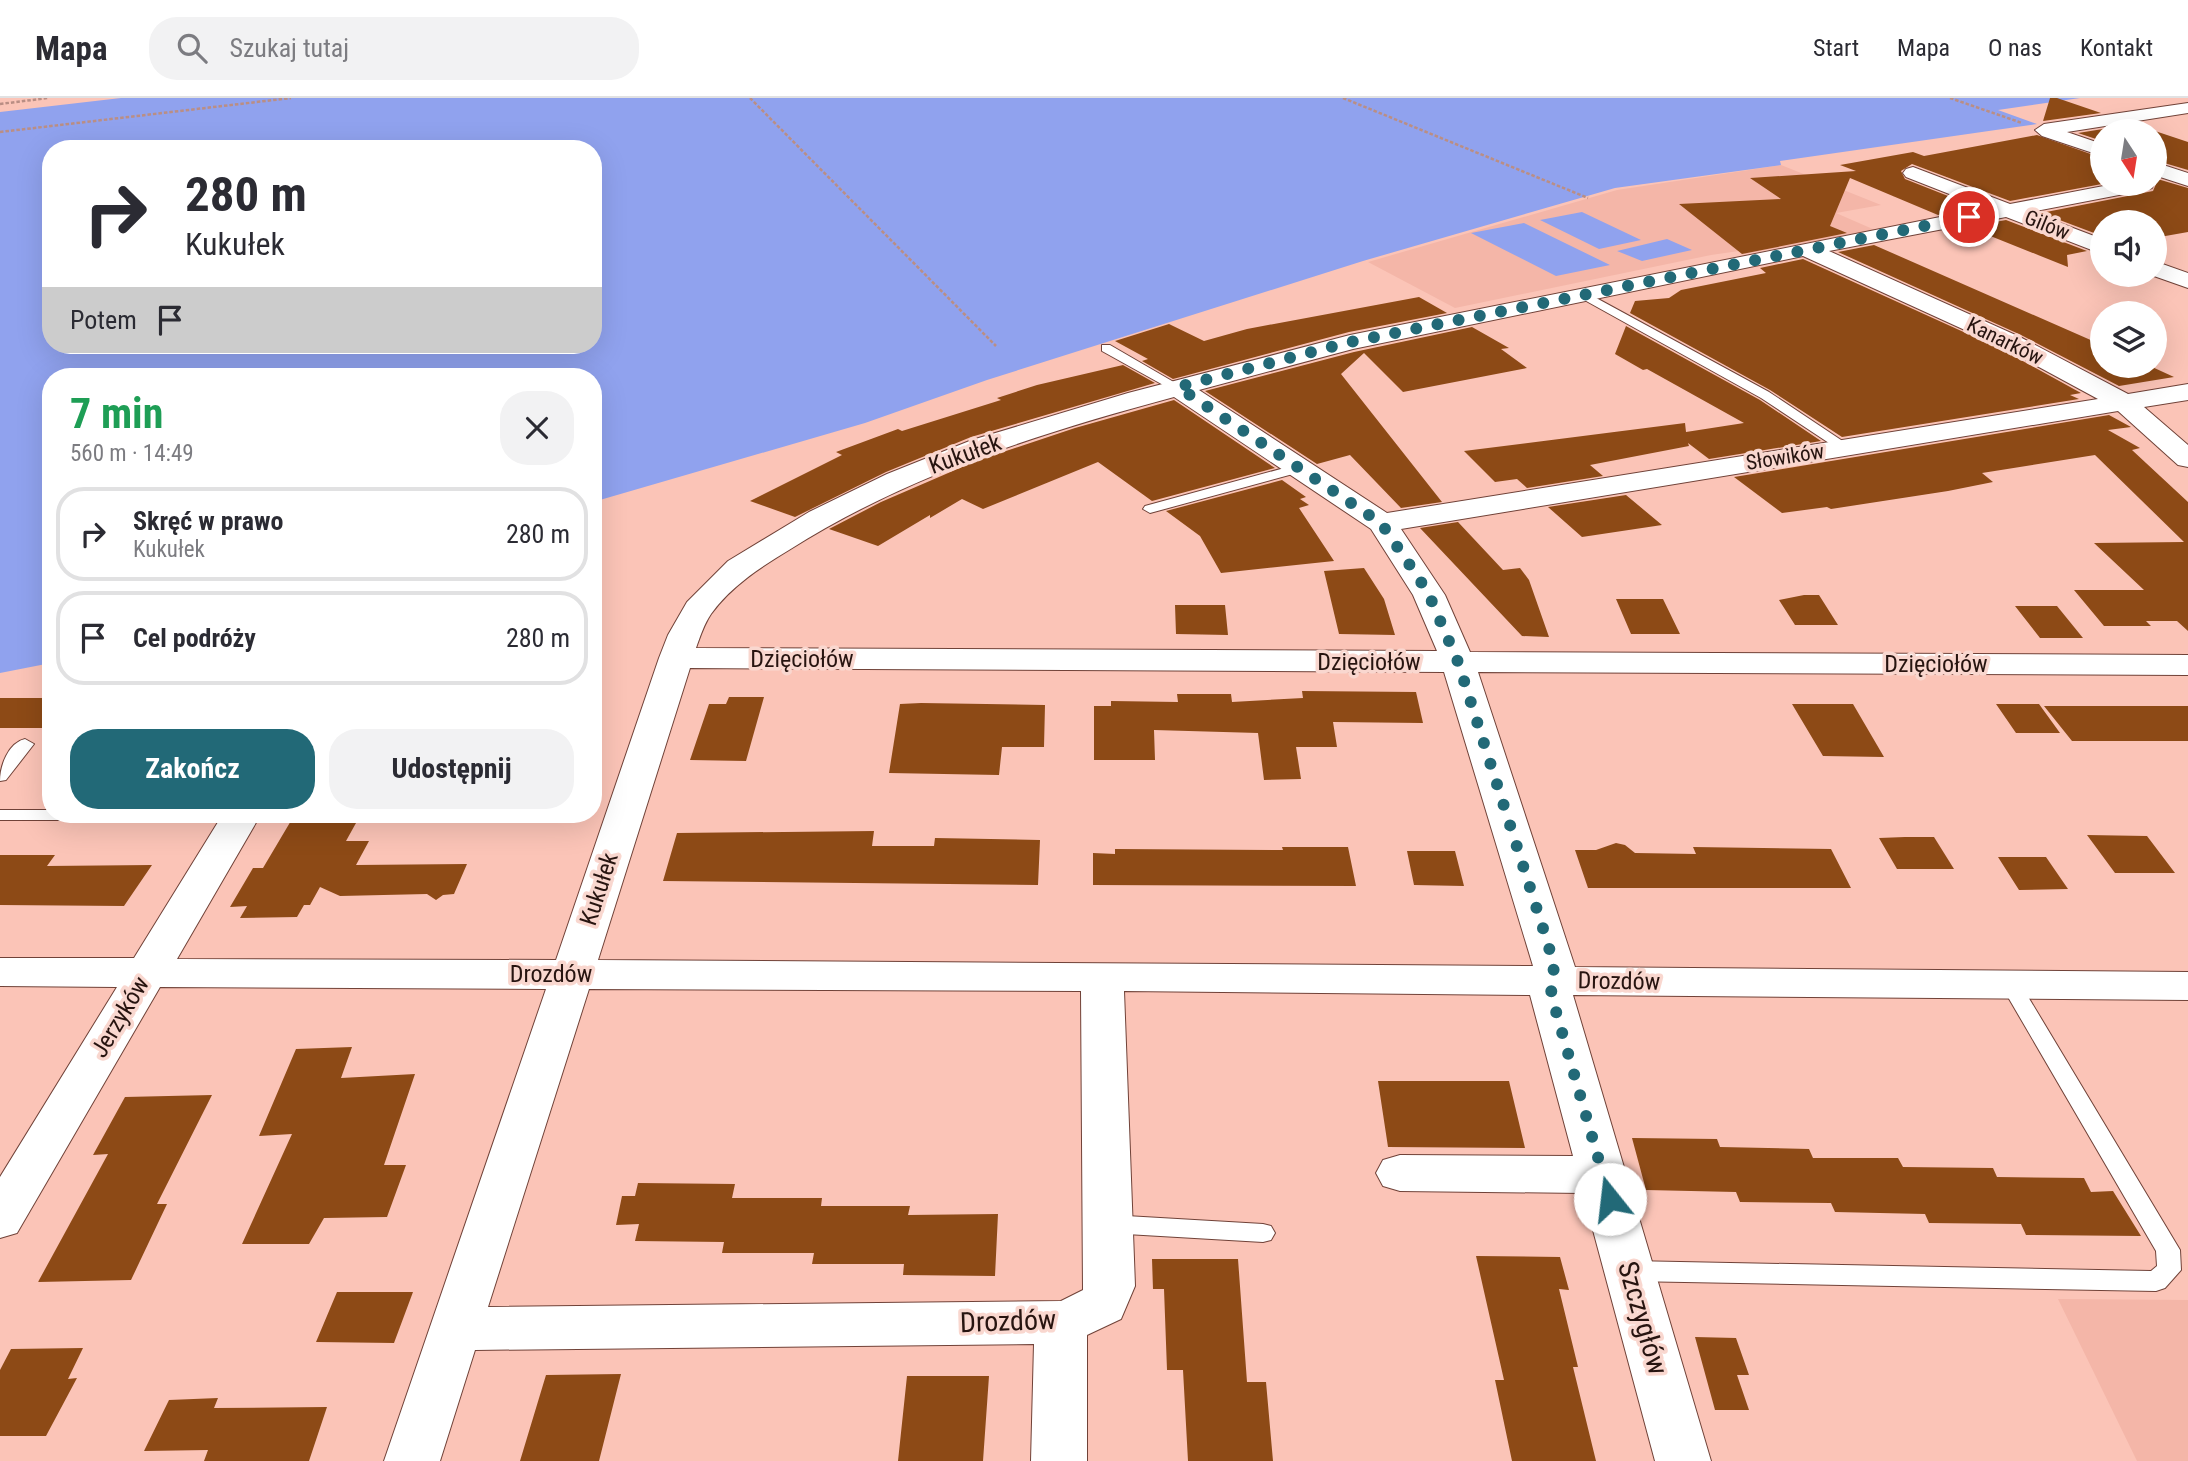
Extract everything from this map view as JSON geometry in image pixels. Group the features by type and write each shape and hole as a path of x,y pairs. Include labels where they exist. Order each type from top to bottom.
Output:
{"street":[{"path":"2044,130 2188,108"},
{"path":"2044,130 2090,146"},
{"path":"2167,172 2184,178"},
{"name":"Gilów","path":"1913,173 2090,242"},
{"name":"Kukułek","path":"412,1461 684,635 698,608 739,568 820,517 897,480 982,446 1178,387 1350,342 2090,195"},
{"name":"Kanarków","path":"1806,249 2011,342 2123,402 2188,459"},
{"path":"2167,273 2188,281"},
{"name":"Szczygłów","path":"1178,387 1381,523 1429,595 1458,662 1551,955 1554,966 1551,994 1683,1461"},
{"name":"Słowików","path":"1381,523 2188,392"},
{"name":"Dzięciołów","path":"676,659 2188,665"},
{"name":"Jerzyków","path":"0,1219 236,823"},
{"name":"Drozdów","path":"0,972 2188,986"},
{"name":"Drozdów","path":"456,1329 1062,1322 1083,1315 1103,1304 1110,1286 1102,977"},
{"path":"1400,1173 1604,1175"},
{"path":"1059,1461 1062,1322"}],"lane":[{"path":"1583,295 1765,395 1846,447"},
{"path":"1106,348 1178,387"},
{"path":"1150,509 1299,468"},
{"path":"0,776 25,744"},
{"name":"Jerzyków","path":"0,815 42,815"},
{"path":"1630,1271 2156,1281 2169,1270 2168,1250 2011,985"},
{"path":"1109,1224 1263,1233"}],"path":[{"path":"0,104 48,98"},
{"path":"0,132 291,98"},
{"path":"750,98 996,346"},
{"path":"1343,98 1588,198"},
{"path":"1950,98 2044,130"}],"shaded area":[{"path":"121,98 2080,98 1998,110 2037,124 1780,161 1781,165 1615,188 1363,261 987,380 865,423 602,499 602,368 42,368 42,665 0,673 0,112"},
{"path":"1781,165 1881,205 1836,213 1875,230 1745,254 1739,251 1711,255 1455,308 1368,262 1617,190"},
{"path":"1582,212 1641,240 1599,249 1540,220"},
{"path":"1524,223 1610,265 1556,276 1471,233"},
{"path":"1667,239 1692,250 1642,261 1617,251"},
{"path":"2058,1299 2188,1300 2188,1461 2137,1461"}],"building":[{"path":"2050,98 2057,98 2101,113 2043,121"},
{"path":"2090,131 2090,137 2078,133"},
{"path":"2037,135 2090,154 2090,186 2010,201 1912,164 1901,171 1905,179 1976,207 1938,215 1850,178 1830,226 1847,233 1742,254 1679,204 1781,199 1750,178 1856,171 1840,165 1913,152 1924,156"},
{"path":"2167,135 2188,142 2188,170 2167,164"},
{"path":"2167,182 2188,188 2188,232 2167,236 2167,210 2090,210 2090,231 2041,213 2128,196 2167,196"},
{"path":"2006,220 2087,251 2067,255 2068,267 1968,227"},
{"path":"1874,245 2090,340 2090,371 2021,335 1838,252"},
{"path":"1803,259 2001,349 2081,393 2070,395 2079,399 1842,437 1770,390 1630,313 1635,301 1669,298 1681,290 1766,273 1760,268"},
{"path":"1419,297 1447,313 1349,332 1173,379 1142,361 1148,359 1115,341 1169,324 1204,341 1247,329"},
{"path":"1626,326 1760,400 1821,441 1709,459 1688,443 1689,446 1590,465 1603,476 1527,488 1517,479 1495,482 1464,451 1685,423 1686,432 1744,423 1615,354"},
{"path":"1472,327 1509,348 1501,349 1527,368 1403,392 1364,353 1341,374 1442,502 1401,508 1350,455 1317,464 1205,391 1354,352"},
{"path":"1123,365 1155,383 971,437 886,472 795,517 750,501 842,455 836,452 898,429 902,431 1001,400 997,398 1037,385"},
{"path":"2167,374 2174,377 2119,386 2104,378 2167,378"},
{"path":"1174,400 1275,468 1152,501 1098,462 983,509 962,499 878,546 829,529 881,502 976,461 1075,428"},
{"path":"2109,415 2131,427 2108,430 2140,448 2132,450 2188,502 2188,631 2177,621 2146,621 2151,626 2104,626 2074,590 2144,590 2094,543 2184,542 2095,455 1982,473 1993,482 1948,491 1831,509 1827,507 1782,513 1734,477"},
{"path":"1282,480 1306,497 1300,499 1309,505 1299,508 1334,561 1221,573 1200,536 1166,511"},
{"path":"1626,495 1662,525 1582,537 1548,507"},
{"path":"1458,522 1503,570 1520,568 1529,580 1549,637 1522,636 1420,528"},
{"path":"1364,568 1384,599 1395,635 1339,634 1324,571"},
{"path":"1819,595 1838,625 1795,625 1779,600"},
{"path":"1616,599 1663,599 1680,634 1631,634"},
{"path":"1175,605 1225,605 1228,635 1176,634"},
{"path":"2015,606 2057,606 2083,638 2040,638"},
{"path":"1302,691 1416,692 1423,723 1333,722 1337,747 1296,747 1301,779 1264,780 1258,733 1154,730 1155,760 1094,760 1094,706 1111,706 1111,701 1178,702 1177,694 1231,694 1232,702 1303,698"},
{"path":"729,697 764,697 746,761 690,760 709,704 726,704"},
{"path":"0,698 42,698 42,728 0,728"},
{"path":"900,704 1045,705 1044,747 1002,747 999,775 889,773"},
{"path":"1792,704 1853,704 1884,757 1823,756"},
{"path":"1996,704 2039,704 2060,733 2016,733"},
{"path":"2044,706 2188,706 2188,741 2072,741"},
{"path":"290,823 356,823 346,841 369,841 356,865 467,864 454,894 443,895 436,900 427,894 340,896 320,887 310,905 304,905 297,917 240,918 247,906 230,907 253,868 263,868"},
{"path":"874,831 872,846 934,846 935,838 1040,840 1038,885 663,881 677,833"},
{"path":"2087,835 2147,836 2175,873 2115,873"},
{"path":"1934,837 1954,869 1897,869 1879,838"},
{"path":"1616,843 1625,845 1635,853 1696,854 1693,847 1831,849 1851,888 1588,888 1575,850 1596,850"},
{"path":"1282,847 1348,847 1356,886 1093,885 1093,853 1115,854 1115,849 1283,850"},
{"path":"1407,851 1455,851 1464,886 1414,885"},
{"path":"0,855 55,855 47,866 152,865 124,906 0,905"},
{"path":"1998,857 2046,857 2068,889 2019,890"},
{"path":"352,1047 341,1078 415,1074 384,1165 406,1165 387,1217 324,1218 309,1244 242,1244 292,1134 259,1136 296,1049"},
{"path":"1378,1081 1509,1081 1525,1148 1388,1147"},
{"path":"212,1095 157,1204 167,1204 131,1280 38,1282 108,1154 93,1155 125,1097"},
{"path":"1632,1138 1717,1139 1720,1147 1809,1149 1813,1158 1898,1158 1903,1167 1993,1168 1997,1177 2084,1178 2091,1192 2113,1191 2141,1236 2026,1235 2021,1224 1929,1223 1925,1214 1835,1212 1831,1203 1740,1202 1736,1192 1646,1190"},
{"path":"638,1183 735,1184 732,1198 822,1198 821,1206 910,1206 908,1215 998,1214 995,1276 903,1275 904,1264 812,1264 814,1253 722,1253 724,1242 635,1241 639,1224 616,1225 622,1196 635,1196"},
{"path":"1476,1256 1560,1257 1569,1290 1559,1289 1578,1367 1573,1367 1596,1461 1512,1461 1495,1380 1504,1380"},
{"path":"1152,1259 1238,1259 1247,1382 1266,1382 1273,1461 1188,1461 1183,1370 1167,1370 1164,1289 1153,1289"},
{"path":"337,1292 413,1292 394,1343 316,1342"},
{"path":"1695,1337 1736,1338 1749,1375 1737,1375 1749,1410 1715,1410"},
{"path":"83,1348 68,1379 77,1378 46,1436 0,1436 0,1370 11,1349"},
{"path":"621,1374 599,1461 520,1461 546,1375"},
{"path":"907,1376 989,1376 983,1461 898,1461"},
{"path":"218,1398 214,1408 327,1407 309,1461 204,1461 208,1450 144,1451 169,1400"}],"route":[{"path":"1610,1199 1551,994 1554,966 1548,944 1461,670 1429,595 1381,523 1178,387 1350,342 1969,217"}]}
